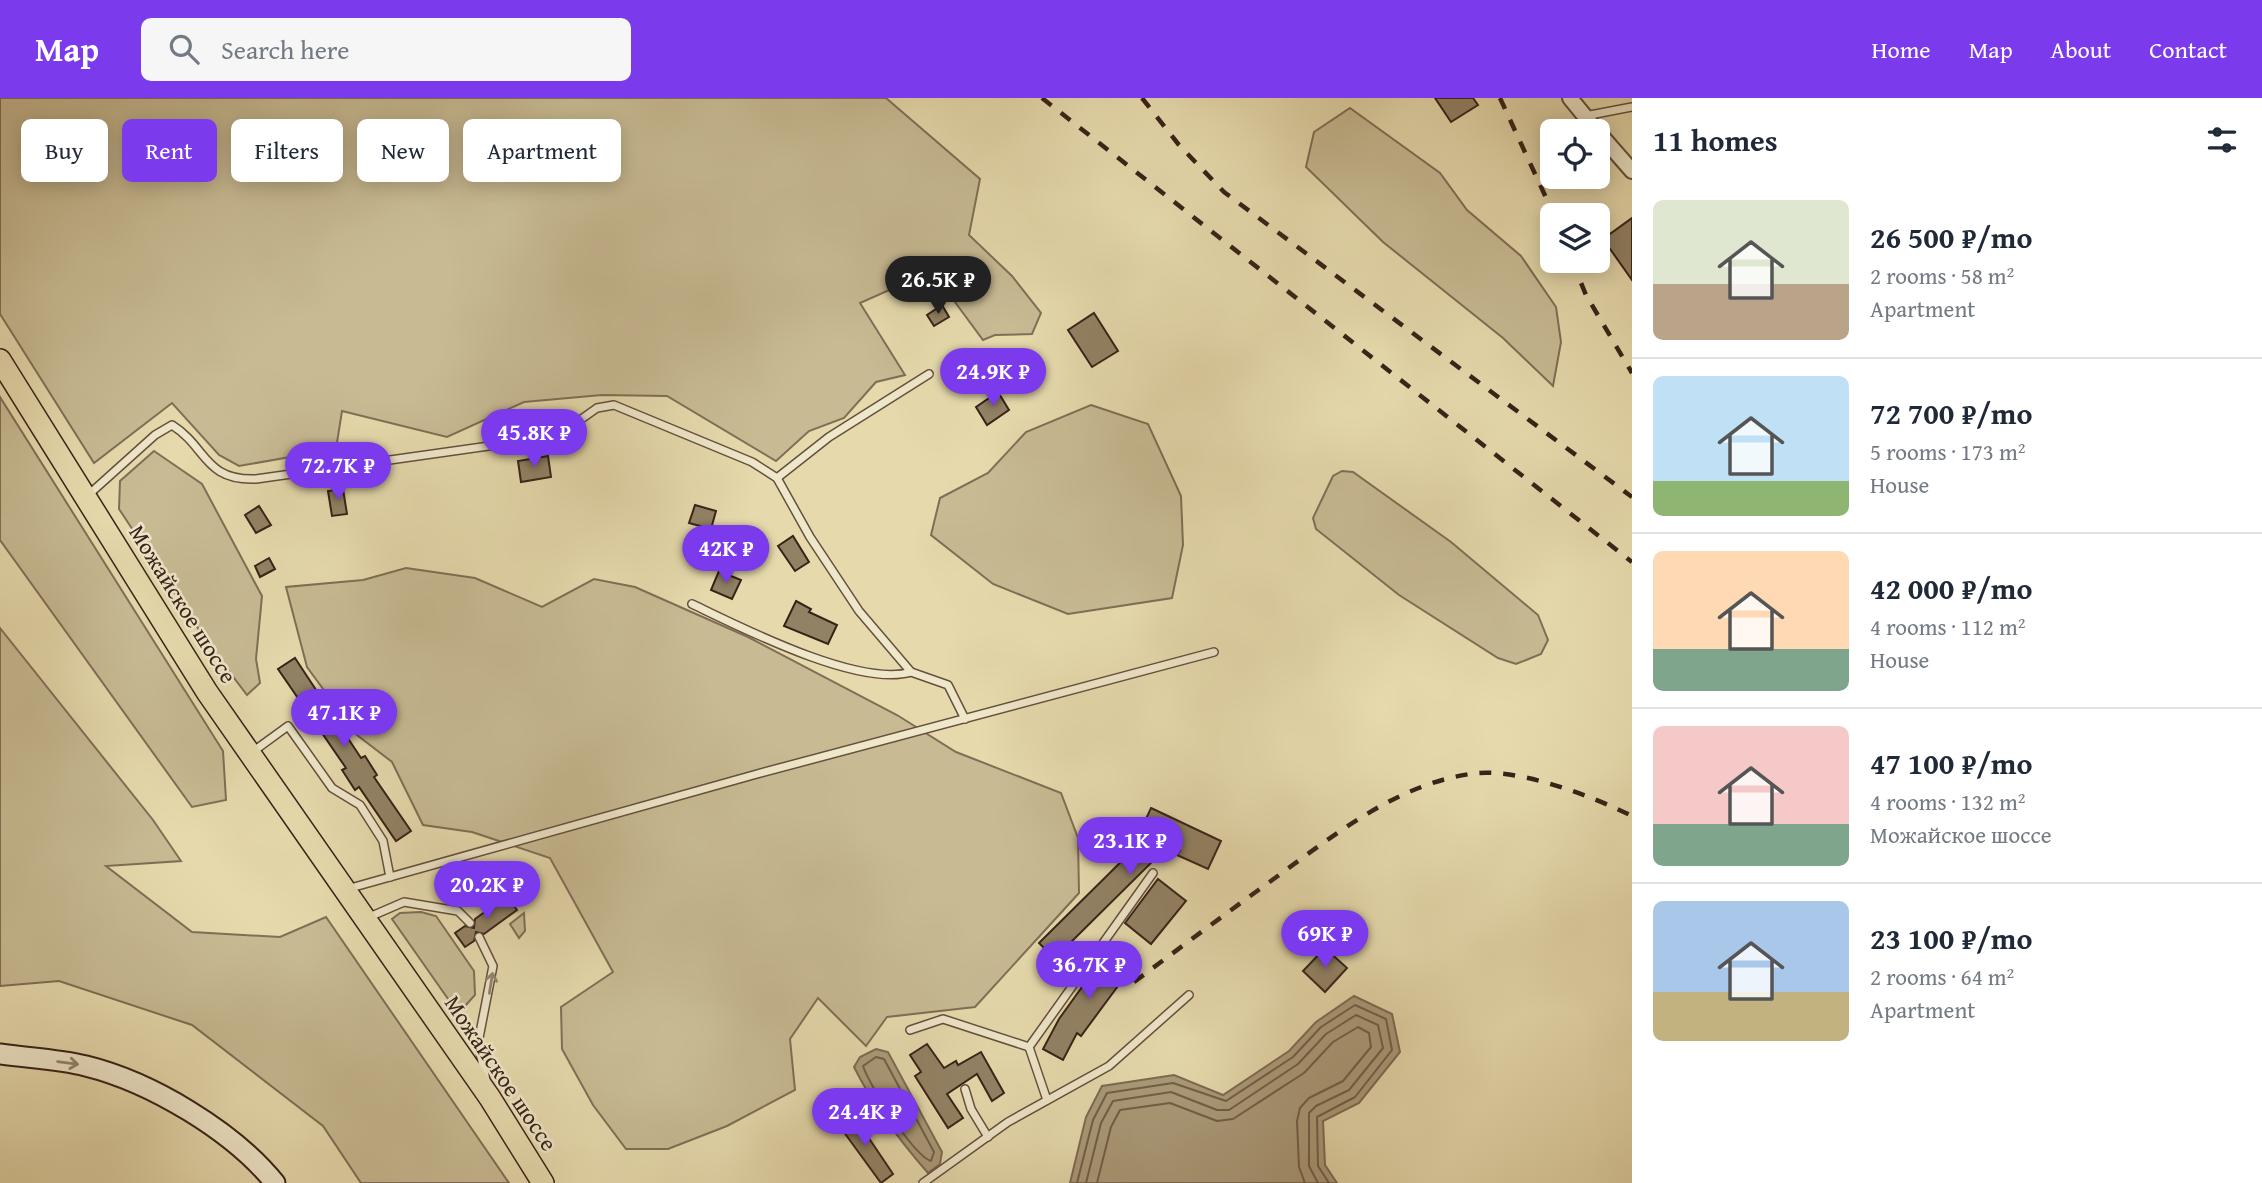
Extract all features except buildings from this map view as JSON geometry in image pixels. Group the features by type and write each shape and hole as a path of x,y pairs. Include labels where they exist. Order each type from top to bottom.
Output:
{"main road":[{"name":"Можайское шоссе","path":"0,360 200,681 363,919 490,1097 543,1183"},
{"path":"0,1054 86,1066 170,1099 253,1156 275,1183"}],"street":[{"path":"1570,98 1586,119"},
{"path":"1610,146 1632,170"}],"lane":[{"path":"1584,116 1632,107"},
{"path":"777,478 830,437 929,374"},
{"path":"86,497 155,435 172,425 181,430 216,470 236,480 538,439 563,432 597,408 614,405 752,462 777,478 810,537 859,611 911,672"},
{"path":"692,604 790,652 881,674 911,672 948,685 965,719"},
{"path":"343,890 1214,652"},
{"path":"249,754 288,726 332,788 360,805 386,849 390,877"},
{"path":"1029,1047 1153,873"},
{"path":"363,919 404,902 458,911 470,922"},
{"path":"479,937 493,966 478,1043 490,1097"},
{"path":"923,1183 988,1137 1109,1066 1189,995"},
{"path":"910,1030 943,1019 1029,1047"},
{"path":"1029,1047 1047,1100"},
{"path":"965,1089 971,1109 988,1137"}],"shaded area":[{"path":"0,98 886,98 980,179 969,235 1012,276 1041,313 1032,334 995,335 983,340 932,271 860,303 905,375 876,382 844,418 809,431 776,461 667,396 602,395 524,402 447,437 342,411 336,449 239,466 219,455 172,403 94,463 0,314"},
{"path":"1350,108 1440,173 1467,210 1521,256 1556,307 1561,342 1553,386 1503,338 1383,242 1306,167 1314,132"},
{"path":"0,397 223,751 226,800 192,807 0,540"},
{"path":"1091,405 1148,424 1181,496 1183,545 1172,598 1068,614 993,584 931,535 940,498 988,473 1026,432"},
{"path":"154,451 202,484 262,596 256,659 260,683 247,695 209,645 119,509 120,481"},
{"path":"1342,471 1353,472 1451,542 1538,615 1548,640 1541,654 1516,664 1498,658 1399,595 1316,529 1313,518 1333,476"},
{"path":"406,568 475,578 542,607 594,579 635,587 748,637 897,715 956,752 1061,793 1078,838 1079,893 975,1007 887,1017 866,1046 818,998 790,1039 795,1090 727,1126 668,1149 626,1149 593,1105 562,1049 561,1007 613,972 550,858 472,832 423,825 392,762 357,735 307,667 286,587 363,580"},
{"path":"0,628 153,820 181,861 106,866 192,932 280,937 326,917 509,1183 361,1183 323,1126 192,1025 59,981 0,986"},
{"path":"488,879 504,887 512,897 507,896 498,903 488,894"},
{"path":"421,912 436,916 474,971 475,995 466,1005 453,1006 392,919 400,913"},
{"path":"524,913 525,931 519,938 510,924"}],"water":[{"path":"1354,996 1392,1014 1400,1052 1359,1103 1323,1121 1325,1165 1337,1183 1070,1183 1086,1117 1102,1086 1174,1075 1223,1095 1289,1051 1316,1022"},
{"path":"876,1049 888,1052 942,1152 940,1164 928,1173 888,1122 854,1067 860,1057"}],"railway":[{"path":"1042,98 1632,562"},
{"path":"1142,98 1179,145 1224,192 1632,497"},
{"path":"1500,98 1548,203"},
{"path":"1577,273 1586,295 1632,373"},
{"path":"1134,982 1343,829 1391,800 1443,780 1488,773 1530,778 1575,792 1632,816"}]}
